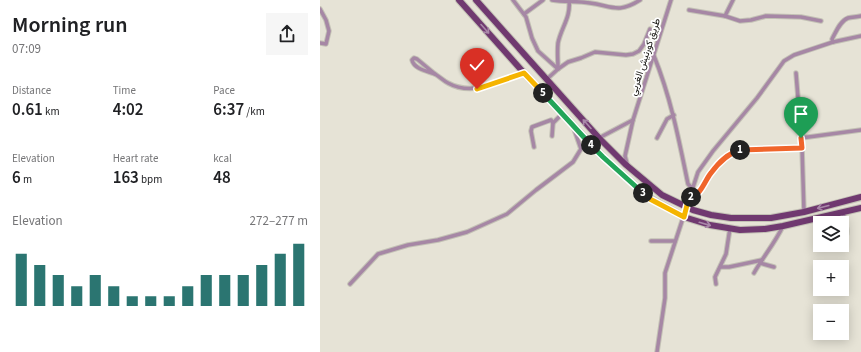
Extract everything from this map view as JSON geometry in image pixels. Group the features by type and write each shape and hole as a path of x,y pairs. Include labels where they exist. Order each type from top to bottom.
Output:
{"main road":[{"path":"459,0 524,73 603,157 648,198 684,217 710,225 740,230 765,229 861,208"},
{"path":"476,0 599,138 627,166 662,195 711,215 731,218 771,218 804,212 861,197"}],"street":[{"path":"513,0 524,14 538,51 558,69"},
{"path":"524,14 543,0"},
{"path":"552,0 589,2 617,9 626,8 640,0"},
{"name":"طريق كورنيش الغربي","path":"627,166 625,156 633,120 671,0"},
{"path":"725,16 733,0"},
{"path":"558,69 558,44 569,14 569,1"},
{"path":"320,9 326,20 329,31 326,44 320,43"},
{"path":"689,10 725,16 740,21 766,16 801,17 821,21"},
{"path":"833,42 832,39 835,33 845,20 861,16"},
{"path":"547,79 571,60 581,58 595,52 626,55 633,54 644,44 650,29"},
{"path":"657,352 665,298 665,273 698,172 713,151 757,98 784,61 794,55 833,42 861,36"},
{"path":"654,56 666,87 674,115 688,184 692,188"},
{"path":"435,74 419,68 413,64 412,60 414,58 417,59 448,84 462,88 477,89 524,73"},
{"path":"796,73 802,148 804,212"},
{"path":"552,136 553,123 563,113"},
{"path":"657,138 667,119 674,115"},
{"path":"534,146 531,131 532,127 551,120 553,123"},
{"path":"599,138 633,120"},
{"path":"350,284 378,254 408,245 438,240 460,234 507,214 573,162 581,149 572,123"},
{"path":"801,138 861,130"},
{"path":"689,197 695,196 719,162 726,156 735,152 744,149 802,148"},
{"path":"754,273 772,247 783,226"},
{"path":"716,284 715,277 726,254 730,228"},
{"path":"651,241 675,242"},
{"path":"721,267 761,262 774,267"}],"route":[{"path":"477,89 524,73 603,157 648,198 684,217 689,197 693,197 697,194 711,172 726,156 744,149 802,148 801,138"}]}
